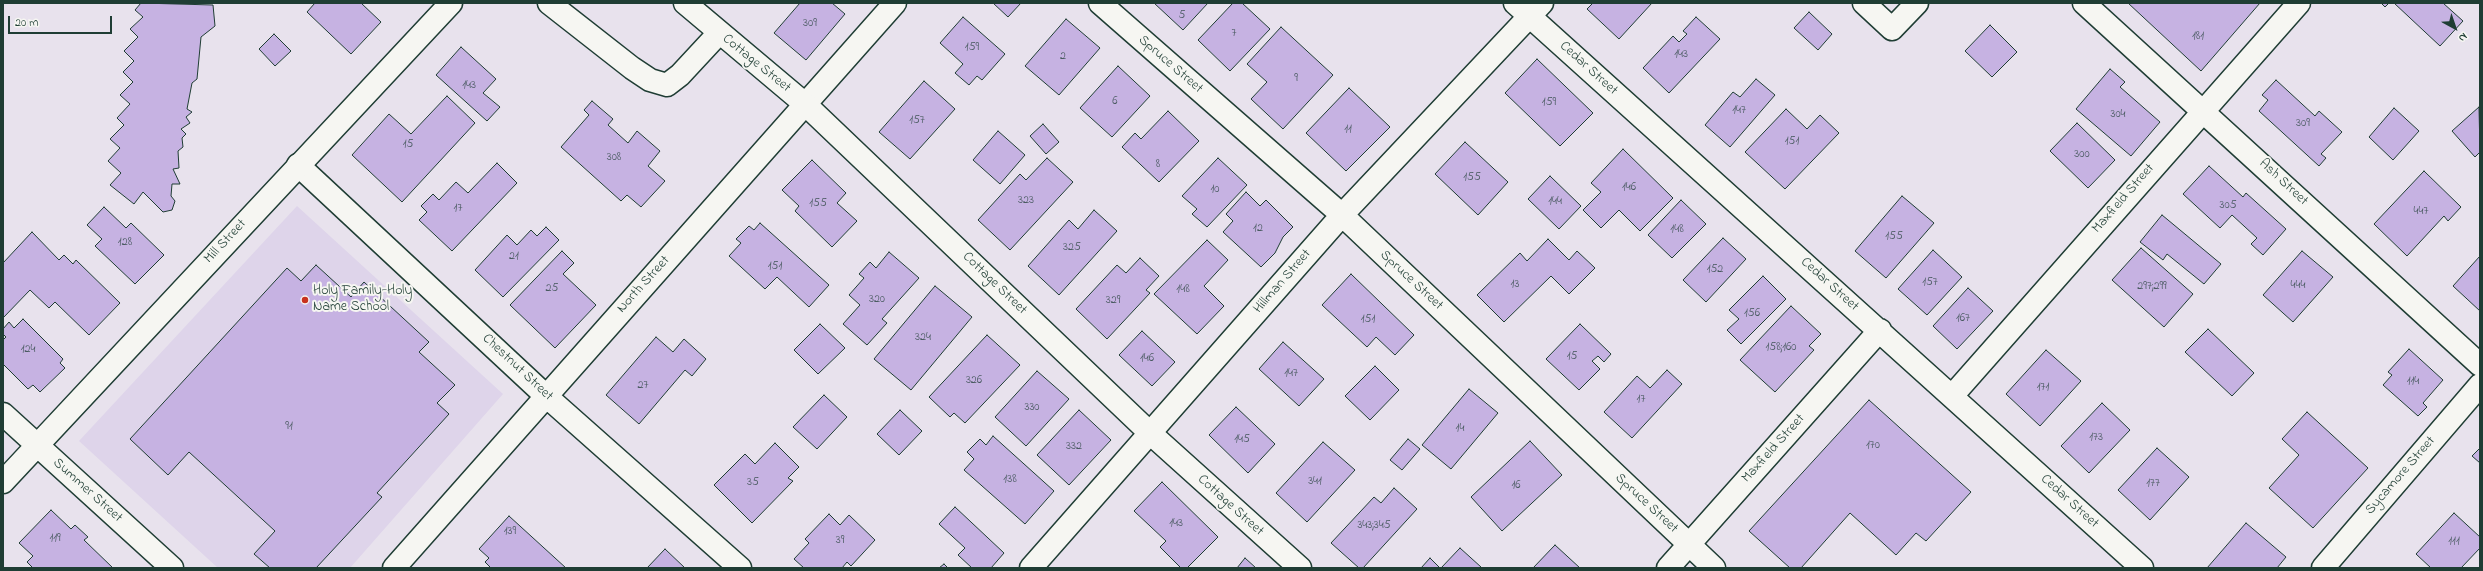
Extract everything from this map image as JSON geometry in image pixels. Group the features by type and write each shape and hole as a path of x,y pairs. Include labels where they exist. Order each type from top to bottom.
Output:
{"street":[{"name":"Mill Street","path":"3,482 451,3"},
{"path":"549,3 632,68 650,80 667,85 680,75 718,33"},
{"name":"Cottage Street","path":"685,3 718,33 805,104 1150,433 1300,568"},
{"name":"North Street","path":"394,568 895,3"},
{"name":"Spruce Street","path":"1100,3 1342,215 1714,568"},
{"path":"1864,3 1892,29 1917,3"},
{"name":"Ash Street","path":"2084,3 2203,110 2480,365"},
{"name":"Maxfield Street","path":"1952,396 2298,3"},
{"name":"Hillman Street","path":"1031,568 1342,215 1529,8"},
{"name":"Cedar Street","path":"1529,8 2142,568"},
{"name":"Chestnut Street","path":"298,165 546,396 740,568"},
{"name":"Maxfield Street","path":"1668,568 1880,330"},
{"name":"Sycamore Street","path":"2323,568 2480,385"},
{"name":"Summer Street","path":"3,414 172,568"}],"shaded area":[{"name":"Holy Family-Holy Name School","path":"297,206 503,394 350,568 218,568 79,441"}],"building":[{"path":"141,3 213,5 215,26 201,37 197,79 192,83 187,109 192,112 186,117 190,123 181,129 186,134 182,138 183,147 178,151 179,168 173,169 180,184 172,184 171,196 175,201 172,210 163,212 143,192 134,204 110,185 121,173 108,161 120,148 110,139 124,125 117,118 130,104 120,95 133,82 123,72 134,61 124,51 138,37 130,29 143,17 135,10"},
{"path":"315,3 361,3 381,22 351,54 307,12"},
{"path":"800,3 832,3 845,14 806,60 774,33"},
{"path":"993,3 1021,3 1008,17"},
{"path":"1154,3 1208,3 1183,30"},
{"path":"1233,3 1242,3 1270,29 1230,71 1198,40"},
{"path":"1593,3 1652,3 1619,39 1587,9"},
{"path":"2128,3 2260,3 2201,71"},
{"path":"2381,3 2389,3 2385,7"},
{"path":"2394,3 2443,3 2463,21 2440,46"},
{"path":"1809,12 1832,34 1818,50 1794,28"},
{"path":"963,17 1005,54 982,80 977,76 969,85 955,73 963,64 940,43"},
{"path":"1696,17 1720,39 1669,93 1643,68 1673,36 1679,42 1687,34 1683,31"},
{"path":"1066,19 1100,48 1059,95 1025,66"},
{"path":"1990,25 2017,52 1992,77 1965,51"},
{"path":"1281,27 1333,75 1283,129 1251,99 1267,82 1247,64"},
{"path":"274,34 291,51 275,66 259,49"},
{"path":"461,47 496,79 483,93 500,107 487,121 436,75"},
{"path":"1537,59 1593,113 1560,146 1505,93"},
{"path":"1118,66 1150,96 1112,137 1080,108"},
{"path":"2110,69 2125,82 2120,87 2160,122 2131,156 2076,109"},
{"path":"1756,79 1775,95 1730,147 1705,125 1733,92 1740,97"},
{"path":"2276,80 2315,116 2319,111 2342,132 2321,154 2326,158 2319,166 2259,111 2268,100 2262,95"},
{"path":"924,81 955,109 910,159 879,132"},
{"path":"1349,88 1390,127 1346,171 1306,133"},
{"path":"447,96 475,123 402,202 352,155 389,114 411,134"},
{"path":"592,101 613,119 608,125 628,143 637,131 660,151 648,166 665,181 641,207 627,195 621,201 561,147 589,115 584,110"},
{"path":"2479,107 2480,152 2475,157 2452,131"},
{"path":"2394,108 2419,131 2393,160 2369,137"},
{"path":"1786,109 1807,129 1820,115 1839,133 1785,189 1745,152"},
{"path":"1168,111 1199,141 1159,182 1122,147 1135,133 1141,139"},
{"path":"2077,123 2115,160 2088,188 2050,151"},
{"path":"1043,124 1059,142 1046,154 1030,136"},
{"path":"998,131 1025,155 1000,184 973,160"},
{"path":"1465,142 1508,182 1478,215 1435,174"},
{"path":"1623,149 1673,198 1640,231 1619,210 1601,228 1583,210 1601,192 1591,183"},
{"path":"1047,158 1073,182 1010,250 978,220 1020,174 1026,180"},
{"path":"1218,158 1247,185 1207,227 1192,214 1197,209 1182,196"},
{"path":"812,160 846,193 837,203 857,221 832,247 795,211 799,206 782,190"},
{"path":"497,163 517,183 452,251 419,220 427,212 421,206 433,194 439,200 456,182 468,193"},
{"path":"2209,166 2243,197 2246,193 2286,229 2263,255 2251,244 2257,238 2232,215 2220,228 2183,194"},
{"path":"2424,171 2461,207 2448,221 2444,216 2407,256 2374,224"},
{"path":"1550,176 1581,206 1559,229 1528,199"},
{"path":"1246,192 1260,206 1266,200 1293,227 1283,237 1275,253 1261,267 1223,232 1233,221 1226,214"},
{"path":"1902,196 1934,223 1886,278 1855,251"},
{"path":"1681,200 1706,224 1672,258 1648,235"},
{"path":"104,207 126,228 131,223 164,255 135,284 95,246 102,239 87,225"},
{"path":"1094,210 1117,231 1059,295 1028,266 1069,220 1078,229"},
{"path":"2162,215 2221,264 2204,284 2167,254 2163,260 2140,242"},
{"path":"760,223 829,285 809,307 777,277 765,289 729,256 741,243 736,239 749,226 754,230"},
{"path":"546,227 559,240 503,297 475,270 507,235 517,245 531,230 537,236"},
{"path":"32,232 59,260 64,255 73,264 76,260 120,303 89,335 55,302 49,308 30,290 3,318 3,263"},
{"path":"1723,238 1746,259 1706,302 1683,280"},
{"path":"1548,239 1569,260 1577,251 1595,268 1569,294 1551,276 1504,322 1477,295 1520,253 1527,261"},
{"path":"1207,240 1228,260 1204,286 1224,306 1197,334 1154,294"},
{"path":"2141,248 2193,294 2164,327 2112,280"},
{"path":"1933,250 1962,277 1927,315 1898,289"},
{"path":"562,251 574,263 563,274 596,305 555,348 510,305"},
{"path":"2302,251 2333,277 2293,322 2263,295"},
{"path":"889,252 919,278 882,319 887,323 867,345 843,324 860,305 849,295 864,278 859,274 870,262 876,268"},
{"path":"2480,256 2480,311 2453,286"},
{"path":"1140,258 1159,276 1146,290 1150,293 1107,339 1076,309 1117,265 1126,273"},
{"name":"Holy Family-Holy Name School","path":"316,265 351,297 364,282 429,342 419,352 455,385 437,403 449,414 377,493 382,497 316,568 270,568 254,554 275,531 189,452 168,475 130,439 287,268 301,281"},
{"path":"1351,274 1414,335 1395,355 1376,337 1367,347 1322,305"},
{"path":"1763,276 1786,299 1741,344 1727,330 1739,319 1729,310"},
{"path":"935,286 972,317 911,390 874,359"},
{"path":"1968,288 1993,311 1957,349 1933,326"},
{"path":"1791,306 1821,334 1809,346 1814,350 1775,392 1740,360"},
{"path":"23,319 63,359 60,363 65,368 40,392 33,385 28,389 3,364 3,340 6,337 3,334 3,329 9,322 14,328"},
{"path":"820,324 845,348 818,374 794,350"},
{"path":"1580,324 1611,354 1604,362 1598,356 1592,361 1600,369 1579,390 1546,359"},
{"path":"2208,329 2254,373 2232,396 2185,352"},
{"path":"1142,331 1175,362 1152,386 1119,355"},
{"path":"987,335 1020,365 965,423 954,413 950,417 929,397"},
{"path":"656,337 673,352 684,339 706,359 692,376 685,370 639,424 606,395"},
{"path":"1283,342 1324,379 1299,406 1259,369"},
{"path":"2409,349 2443,380 2423,403 2427,407 2418,416 2383,385 2392,375 2388,372"},
{"path":"2046,350 2081,381 2040,426 2006,394"},
{"path":"1375,366 1399,390 1370,420 1345,396"},
{"path":"1667,370 1682,384 1632,438 1604,412 1637,376 1650,388"},
{"path":"1037,371 1069,399 1026,446 995,417"},
{"path":"1469,389 1498,413 1451,469 1422,445"},
{"path":"824,395 847,417 817,449 793,427"},
{"path":"1869,400 1971,492 1926,541 1916,533 1896,555 1850,513 1801,568 1790,568 1749,531"},
{"path":"2102,403 2130,430 2089,473 2061,446"},
{"path":"1236,407 1275,444 1248,473 1209,435"},
{"path":"900,410 922,431 899,455 877,434"},
{"path":"1079,410 1111,440 1069,485 1037,455"},
{"path":"2307,412 2368,468 2313,528 2269,488 2299,455 2282,439"},
{"path":"993,436 1054,491 1025,524 964,470 974,459 967,452 980,439 986,445"},
{"path":"1408,439 1420,449 1402,470 1390,460"},
{"path":"1530,441 1562,475 1502,531 1471,497"},
{"path":"1323,442 1355,470 1307,522 1276,493"},
{"path":"775,443 799,467 788,478 793,481 752,523 714,485 745,454 755,464"},
{"path":"2157,448 2189,477 2150,520 2118,490"},
{"path":"2480,448 2480,463 2472,456"},
{"path":"1162,482 1218,537 1187,568 1181,568 1160,547 1166,541 1134,511"},
{"path":"1394,488 1417,509 1363,568 1359,568 1331,543 1374,497 1381,503"},
{"path":"955,507 1004,553 991,568 972,568 958,555 965,548 939,524"},
{"path":"51,510 71,529 75,525 88,537 84,540 113,568 33,568 27,562 33,556 19,543"},
{"path":"2454,513 2480,537 2480,548 2461,568 2431,568 2416,554"},
{"path":"829,514 840,525 849,515 875,540 851,566 847,562 842,568 804,568 794,559 809,543 805,539"},
{"path":"509,516 566,568 491,568 485,562 489,558 479,549"},
{"path":"2246,523 2286,557 2277,568 2207,568"},
{"path":"1555,545 1580,568 1533,568"},
{"path":"1460,548 1481,567 1441,568"},
{"path":"665,549 685,568 647,568"},
{"path":"1245,558 1256,568 1237,568"},
{"path":"1430,558 1440,568 1421,568"},
{"path":"944,564 948,568 939,568"}],"place":[{"name":"Holy Family-Holy Name School","path":"305,300"}]}
